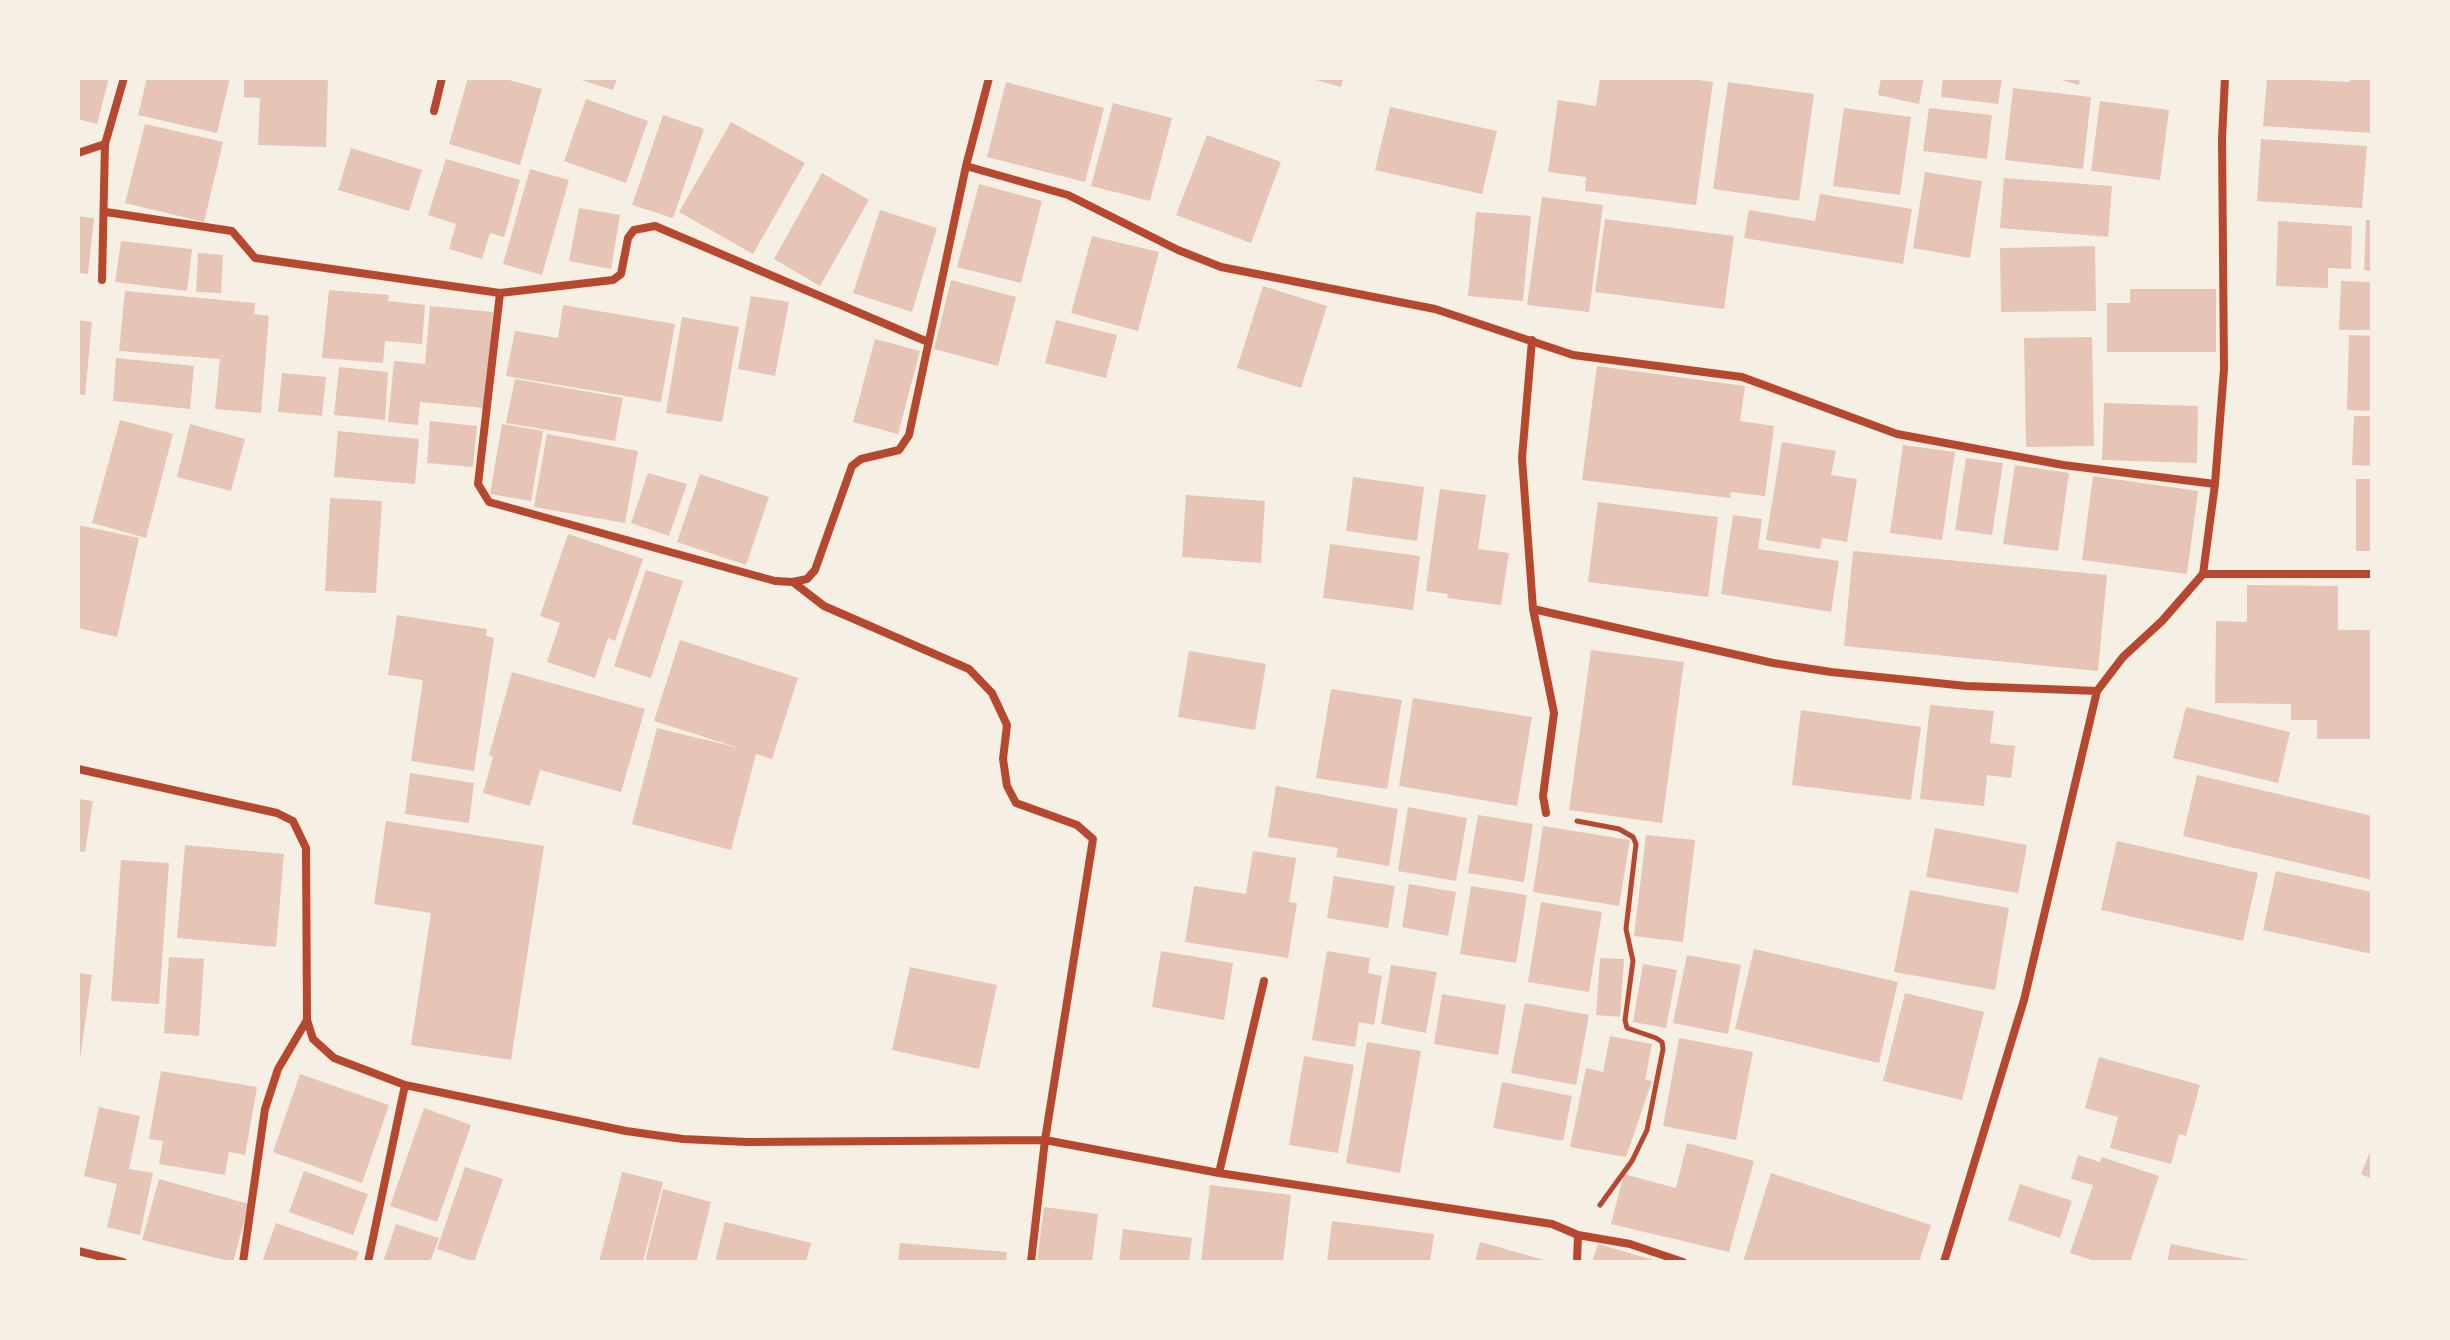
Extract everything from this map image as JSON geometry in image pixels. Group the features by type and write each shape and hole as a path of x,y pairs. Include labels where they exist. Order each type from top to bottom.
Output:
{"street":[{"path":"102,280 106,212 105,144 124,78"},
{"path":"434,111 442,78"},
{"path":"793,582 807,579 815,570 852,466 861,459 891,453 905,444 966,166 989,78"},
{"path":"1944,1262 2024,1000 2097,691 2123,657 2162,621 2203,574 2215,484 2224,369 2222,139 2225,78"},
{"path":"78,153 105,144"},
{"path":"966,166 1068,195 1178,250 1221,267 1435,309 1573,355 1742,377 1897,434 2063,465 2215,484"},
{"path":"106,212 232,231 255,258 500,293 613,280 621,274 628,238 634,230 655,226 928,342"},
{"path":"500,293 478,484 489,502 793,582 824,606 969,669 992,693 1007,725 1003,759 1007,786 1016,803 1077,825 1093,839 1045,1140 1031,1262"},
{"path":"1532,340 1522,458 1533,609 1554,713 1543,796 1546,813"},
{"path":"2203,574 2372,574"},
{"path":"1533,609 1773,663 1831,672 1966,686 2097,691"},
{"path":"78,769 277,813 293,821 306,848 307,1020 321,1050 405,1085 626,1131 683,1139 747,1142 1045,1140 1219,1173 1552,1224 1578,1235 1630,1244 1683,1262"},
{"path":"1219,1173 1264,981"},
{"path":"243,1262 265,1109 278,1069 307,1020"},
{"path":"368,1262 405,1085"},
{"path":"1577,1262 1578,1235"},
{"path":"78,1251 123,1262"}],"path":[{"path":"1546,813 1619,829 1633,837 1636,844 1626,929 1633,961 1625,1020 1627,1028 1656,1038 1662,1042 1663,1049 1647,1130 1632,1161 1578,1235"}],"building":[{"path":"78,78 109,78 97,124 78,119"},
{"path":"147,78 230,78 217,133 138,115"},
{"path":"244,78 328,78 326,147 258,145 260,98 244,97"},
{"path":"468,78 502,78 542,89 520,165 449,144"},
{"path":"575,78 617,78 613,90"},
{"path":"1308,78 1343,78 1341,87"},
{"path":"1600,78 1683,78 1713,82 1696,205 1585,191 1586,177 1548,172 1558,100 1596,106"},
{"path":"1881,78 1924,78 1919,104 1878,95"},
{"path":"1943,78 2002,78 1998,104 1941,97"},
{"path":"2054,78 2080,78 2079,85"},
{"path":"2267,78 2350,82 2350,78 2372,78 2372,133 2263,126"},
{"path":"1006,82 1104,108 1085,182 987,157"},
{"path":"1728,82 1814,94 1799,201 1713,189"},
{"path":"2013,88 2091,97 2083,169 2005,160"},
{"path":"586,99 648,121 626,183 564,161"},
{"path":"2100,101 2169,110 2160,180 2091,171"},
{"path":"1113,103 1172,118 1150,201 1091,186"},
{"path":"1390,107 1497,131 1482,194 1375,170"},
{"path":"1844,108 1911,117 1900,195 1833,186"},
{"path":"1929,108 1992,115 1987,159 1923,151"},
{"path":"663,115 704,129 673,218 632,205"},
{"path":"731,122 805,163 753,254 679,212"},
{"path":"145,124 223,142 204,222 125,203"},
{"path":"1207,135 1281,162 1251,243 1176,215"},
{"path":"2261,139 2367,146 2362,208 2257,201"},
{"path":"351,148 422,170 409,211 338,190"},
{"path":"446,159 520,180 504,237 490,233 482,259 449,249 456,224 428,215"},
{"path":"530,169 569,180 542,275 503,264"},
{"path":"1925,172 1982,181 1970,258 1913,248"},
{"path":"822,173 869,200 820,286 774,259"},
{"path":"2004,178 2112,186 2108,237 2000,228"},
{"path":"979,184 1042,201 1021,283 957,267"},
{"path":"1820,194 1912,209 1903,264 1744,238 1749,210 1815,221"},
{"path":"1542,197 1603,205 1589,312 1527,305"},
{"path":"579,208 620,215 611,269 569,261"},
{"path":"880,210 937,228 912,312 853,293"},
{"path":"1476,212 1531,216 1523,301 1468,296"},
{"path":"78,216 94,218 88,274 78,273"},
{"path":"1605,219 1734,236 1724,309 1595,292"},
{"path":"2366,220 2372,220 2372,271 2364,270"},
{"path":"2278,221 2352,226 2351,269 2328,268 2328,288 2276,286"},
{"path":"1092,236 1159,252 1138,331 1071,313"},
{"path":"121,241 192,249 187,291 115,282"},
{"path":"2095,246 2096,311 2001,312 2000,248"},
{"path":"198,253 223,255 221,293 196,292"},
{"path":"951,280 1016,297 998,366 934,349"},
{"path":"2341,281 2372,282 2372,330 2339,330"},
{"path":"1263,286 1327,306 1301,388 1237,368"},
{"path":"2130,289 2216,289 2216,352 2107,352 2107,303 2130,303"},
{"path":"329,290 389,295 388,301 425,305 422,344 385,341 383,363 322,358"},
{"path":"125,291 255,303 254,314 269,316 261,413 215,409 220,359 119,351"},
{"path":"751,296 789,302 775,376 738,369"},
{"path":"563,305 675,324 661,402 506,376 515,331 558,338"},
{"path":"430,306 493,312 484,408 420,402 418,425 388,422 394,361 425,364"},
{"path":"682,317 739,327 722,422 666,413"},
{"path":"78,320 92,322 85,395 78,394"},
{"path":"1056,320 1117,335 1106,378 1045,363"},
{"path":"2349,335 2372,336 2372,411 2347,410"},
{"path":"2092,337 2094,446 2026,447 2024,338"},
{"path":"875,339 920,351 898,434 853,422"},
{"path":"116,358 194,366 190,409 113,401"},
{"path":"1597,366 1745,386 1740,421 1774,426 1765,496 1731,492 1730,498 1582,480"},
{"path":"339,367 388,372 385,420 334,415"},
{"path":"282,373 326,377 322,416 278,412"},
{"path":"515,379 623,398 615,441 506,423"},
{"path":"2104,403 2198,406 2197,463 2102,460"},
{"path":"2354,416 2372,416 2372,466 2352,465"},
{"path":"120,420 173,434 146,538 92,523"},
{"path":"430,421 477,426 473,467 427,463"},
{"path":"190,424 245,439 231,491 177,477"},
{"path":"502,424 543,431 531,501 490,494"},
{"path":"338,431 419,439 415,484 334,477"},
{"path":"547,434 638,451 625,523 534,507"},
{"path":"1782,442 1836,451 1831,475 1857,479 1847,542 1822,538 1820,549 1766,540"},
{"path":"1903,445 1955,452 1942,540 1890,533"},
{"path":"1966,458 2003,463 1992,535 1955,530"},
{"path":"2015,465 2069,473 2058,551 2003,544"},
{"path":"648,473 687,484 669,536 631,523"},
{"path":"700,474 769,497 746,565 677,542"},
{"path":"2093,476 2198,491 2187,574 2082,560"},
{"path":"1353,477 1424,487 1417,541 1346,531"},
{"path":"2356,479 2372,479 2372,551 2356,551"},
{"path":"1440,489 1486,495 1478,549 1509,553 1501,605 1447,598 1448,594 1426,591"},
{"path":"1186,495 1265,501 1261,563 1182,557"},
{"path":"330,498 382,501 376,593 325,591"},
{"path":"1598,502 1718,517 1708,597 1588,582"},
{"path":"1733,515 1762,519 1758,549 1839,561 1831,612 1721,594"},
{"path":"78,525 139,538 117,637 78,628"},
{"path":"568,534 643,559 615,641 608,638 595,678 547,662 560,623 540,616"},
{"path":"1330,544 1420,556 1413,610 1323,598"},
{"path":"1853,551 2107,575 2098,671 1844,646"},
{"path":"646,570 683,581 651,678 614,666"},
{"path":"2247,585 2338,586 2338,630 2372,630 2372,739 2317,739 2317,720 2291,720 2291,704 2215,703 2216,621 2247,622"},
{"path":"397,615 487,629 486,636 494,638 474,771 411,761 423,680 388,675"},
{"path":"680,640 798,678 772,759 756,754 731,850 632,824 657,728 739,748 654,721"},
{"path":"1591,650 1684,662 1662,823 1569,810"},
{"path":"1189,651 1266,664 1255,730 1178,717"},
{"path":"512,672 645,709 621,792 540,770 530,806 483,793 493,757 489,755"},
{"path":"1331,689 1402,700 1387,789 1316,778"},
{"path":"1413,698 1532,717 1517,806 1399,786"},
{"path":"1930,705 1994,711 1990,743 2015,746 2011,778 1987,775 1984,806 1920,799"},
{"path":"2186,707 2290,732 2278,783 2173,758"},
{"path":"1801,710 1921,727 1911,800 1792,785"},
{"path":"410,773 474,783 469,823 405,814"},
{"path":"2197,775 2372,816 2372,880 2183,836"},
{"path":"1276,786 1398,809 1389,866 1336,857 1338,848 1268,837"},
{"path":"78,799 93,801 85,852 78,851"},
{"path":"1408,807 1467,818 1456,881 1398,871"},
{"path":"1478,815 1533,824 1524,882 1468,873"},
{"path":"386,821 544,846 511,1060 411,1045 431,913 374,904"},
{"path":"1543,826 1630,840 1619,906 1533,892"},
{"path":"1935,828 2027,845 2018,893 1926,877"},
{"path":"1646,835 1695,840 1683,942 1634,936"},
{"path":"2117,841 2258,873 2243,941 2101,910"},
{"path":"185,845 284,854 276,947 177,938"},
{"path":"1253,851 1296,858 1289,902 1297,903 1288,958 1185,942 1194,886 1246,894"},
{"path":"121,860 169,863 159,1004 111,1001"},
{"path":"2276,871 2372,892 2372,954 2263,930"},
{"path":"1334,876 1395,886 1388,928 1327,918"},
{"path":"1409,884 1456,892 1448,936 1402,927"},
{"path":"1471,886 1527,895 1516,963 1460,954"},
{"path":"1910,890 2009,908 1995,990 1894,972"},
{"path":"1541,902 1602,912 1589,992 1528,982"},
{"path":"1754,949 1898,982 1879,1063 1735,1029"},
{"path":"1161,951 1233,963 1224,1020 1152,1007"},
{"path":"1327,951 1370,958 1368,973 1382,976 1374,1025 1359,1022 1355,1047 1312,1040"},
{"path":"1687,955 1741,965 1728,1034 1673,1023"},
{"path":"169,957 204,959 199,1036 164,1033"},
{"path":"1600,958 1624,959 1620,1017 1596,1015"},
{"path":"1643,964 1677,970 1666,1028 1633,1022"},
{"path":"1391,965 1437,972 1426,1033 1381,1024"},
{"path":"910,967 997,985 979,1069 892,1050"},
{"path":"78,973 92,975 80,1059 78,1059"},
{"path":"1905,993 1984,1012 1962,1100 1883,1081"},
{"path":"1442,994 1506,1005 1498,1055 1434,1044"},
{"path":"1525,1003 1589,1015 1576,1085 1511,1073"},
{"path":"1610,1036 1652,1044 1645,1080 1652,1081 1626,1157 1570,1147 1586,1068 1603,1072"},
{"path":"1679,1038 1753,1052 1736,1140 1663,1126"},
{"path":"1367,1042 1421,1051 1400,1173 1346,1163"},
{"path":"1304,1056 1354,1065 1338,1153 1289,1145"},
{"path":"2099,1057 2200,1085 2186,1136 2179,1134 2171,1164 2110,1148 2118,1117 2085,1108"},
{"path":"161,1071 257,1087 245,1155 229,1152 225,1175 159,1164 163,1141 149,1139"},
{"path":"300,1074 389,1105 362,1183 273,1152"},
{"path":"1502,1082 1572,1096 1563,1141 1493,1128"},
{"path":"99,1107 140,1116 129,1169 153,1173 140,1235 107,1227 117,1184 84,1176"},
{"path":"424,1108 471,1125 437,1222 390,1206"},
{"path":"1687,1143 1754,1161 1729,1252 1611,1224 1624,1174 1676,1188"},
{"path":"2372,1147 2372,1179 2361,1174"},
{"path":"2078,1155 2100,1162 2102,1157 2159,1176 2130,1262 2098,1262 2070,1253 2093,1185 2071,1179"},
{"path":"465,1167 503,1179 474,1262 437,1249"},
{"path":"304,1171 368,1194 353,1235 289,1212"},
{"path":"622,1172 663,1182 643,1262 599,1262"},
{"path":"1771,1173 1931,1225 1919,1262 1743,1262"},
{"path":"159,1179 249,1204 233,1262 142,1240"},
{"path":"2020,1184 2072,1201 2060,1238 2008,1220"},
{"path":"1210,1185 1291,1195 1283,1262 1201,1262"},
{"path":"663,1189 711,1202 696,1262 645,1262"},
{"path":"1044,1207 1098,1214 1092,1262 1037,1262"},
{"path":"1332,1221 1434,1234 1430,1262 1327,1262"},
{"path":"725,1222 811,1243 806,1262 715,1262"},
{"path":"276,1223 359,1252 355,1262 262,1262"},
{"path":"396,1224 439,1238 430,1262 383,1262"},
{"path":"1123,1229 1192,1238 1189,1262 1119,1262"},
{"path":"1480,1242 1548,1261 1548,1262 1475,1262"},
{"path":"900,1243 1007,1252 1006,1262 898,1262"},
{"path":"1598,1244 1657,1261 1657,1262 1592,1262"},
{"path":"2171,1244 2254,1261 2254,1262 2167,1262"}]}
